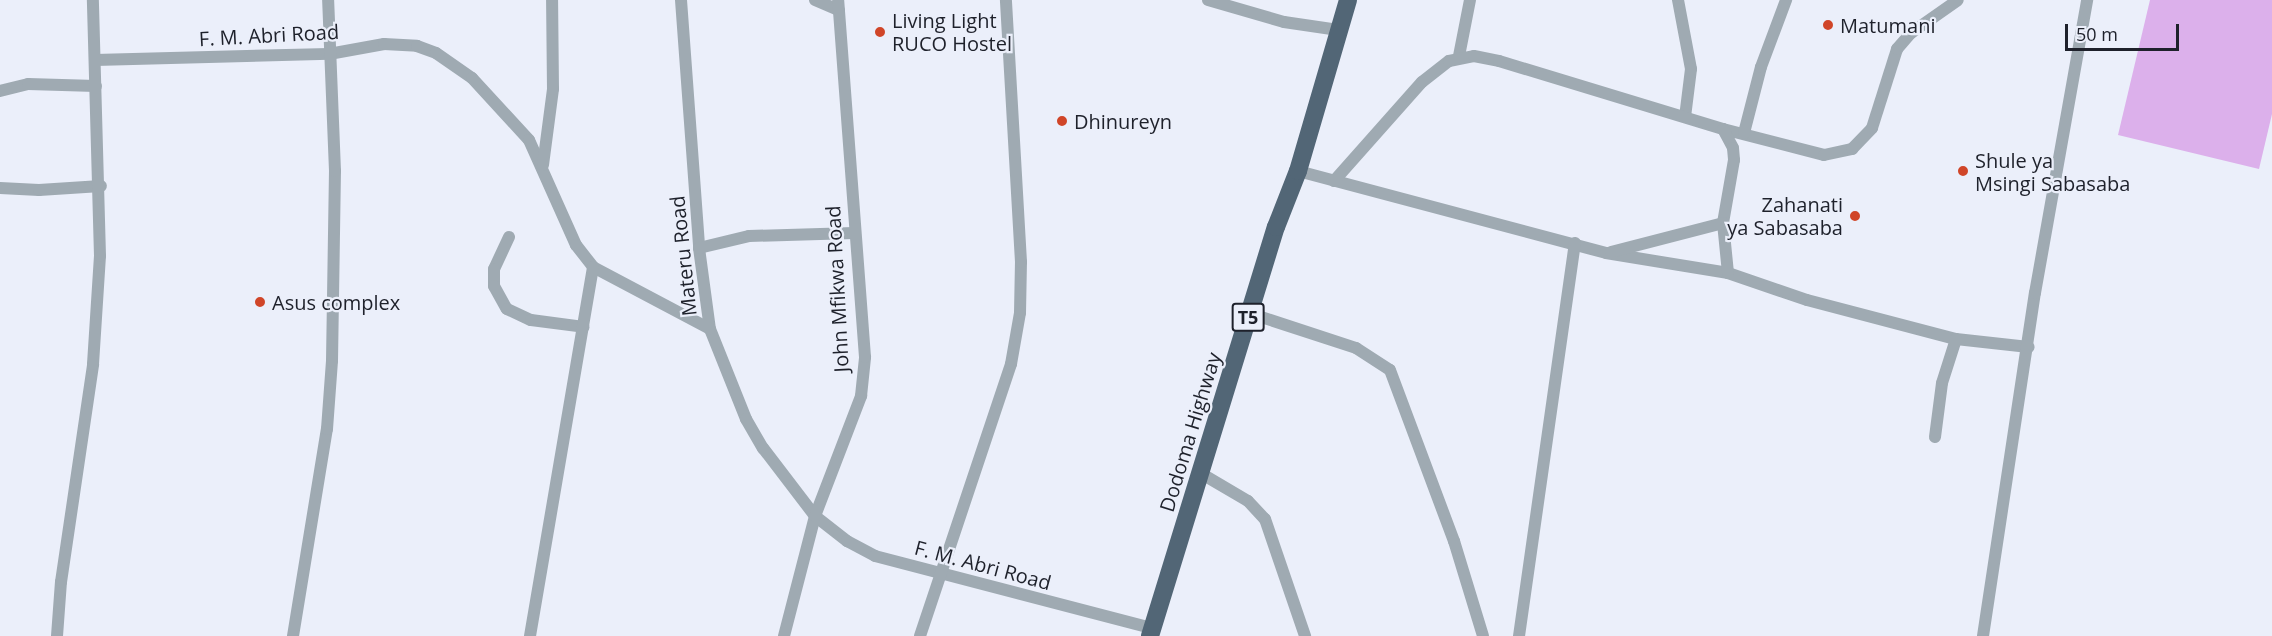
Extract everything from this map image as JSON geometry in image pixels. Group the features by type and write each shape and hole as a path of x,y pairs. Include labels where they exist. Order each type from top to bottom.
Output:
{"highway":[{"name":"Dodoma Highway","path":"1151,632 1202,474 1249,313 1298,171 1348,0"}],"street":[{"path":"57,636 61,582 93,364 100,186 93,0"},
{"path":"293,636 327,429 332,361 335,171 328,0"},
{"path":"543,165 553,89 552,0"},
{"name":"Materu Road","path":"681,0 699,249 710,329 746,419 815,516"},
{"path":"815,0 838,5"},
{"path":"920,636 1011,364 1020,313 1021,262 1006,0"},
{"path":"1208,0 1284,22 1338,30"},
{"path":"1459,56 1470,0"},
{"path":"1678,0 1691,69 1685,117"},
{"path":"1777,0 1780,18"},
{"path":"1744,133 1761,67 1786,0"},
{"path":"1334,181 1422,82 1459,56 1499,61 1723,129 1824,155 1852,149 1872,128 1897,49 1911,33 1958,0"},
{"path":"1983,636 2054,178 2087,0"},
{"name":"John Mfikwa Road","path":"784,636 815,516 861,396 865,357 838,5"},
{"name":"F. M. Abri Road","path":"95,60 329,54 401,44 436,53 466,72 506,111 543,165 576,245 593,267 710,329"},
{"path":"0,91 28,84 96,86"},
{"path":"1723,129 1733,148 1734,160 1723,223 1728,273"},
{"path":"1298,171 1606,253 1728,273 1807,300 1956,339 2029,347"},
{"path":"0,188 39,190 100,186"},
{"path":"1606,253 1723,223"},
{"path":"699,249 749,236 854,233"},
{"path":"510,237 494,269 494,286 507,309 531,320 584,327"},
{"path":"1519,636 1575,243"},
{"path":"530,636 593,267"},
{"path":"1249,313 1356,348 1390,370 1454,541 1483,636"},
{"path":"1935,437 1942,383 1956,339"},
{"path":"1202,474 1248,501 1265,519 1305,636"},
{"name":"F. M. Abri Road","path":"815,516 847,541 875,556 1151,632"}],"shaded area":[{"path":"2150,0 2272,0 2272,114 2259,169 2118,135"}],"place":[{"name":"Matumani","path":"1828,25"},
{"name":"Living Light RUCO Hostel","path":"880,32"},
{"name":"Dhinureyn","path":"1062,121"},
{"name":"Shule ya Msingi Sabasaba","path":"1963,171"},
{"name":"Zahanati ya Sabasaba","path":"1855,216"},
{"name":"Asus complex","path":"260,302"}]}
